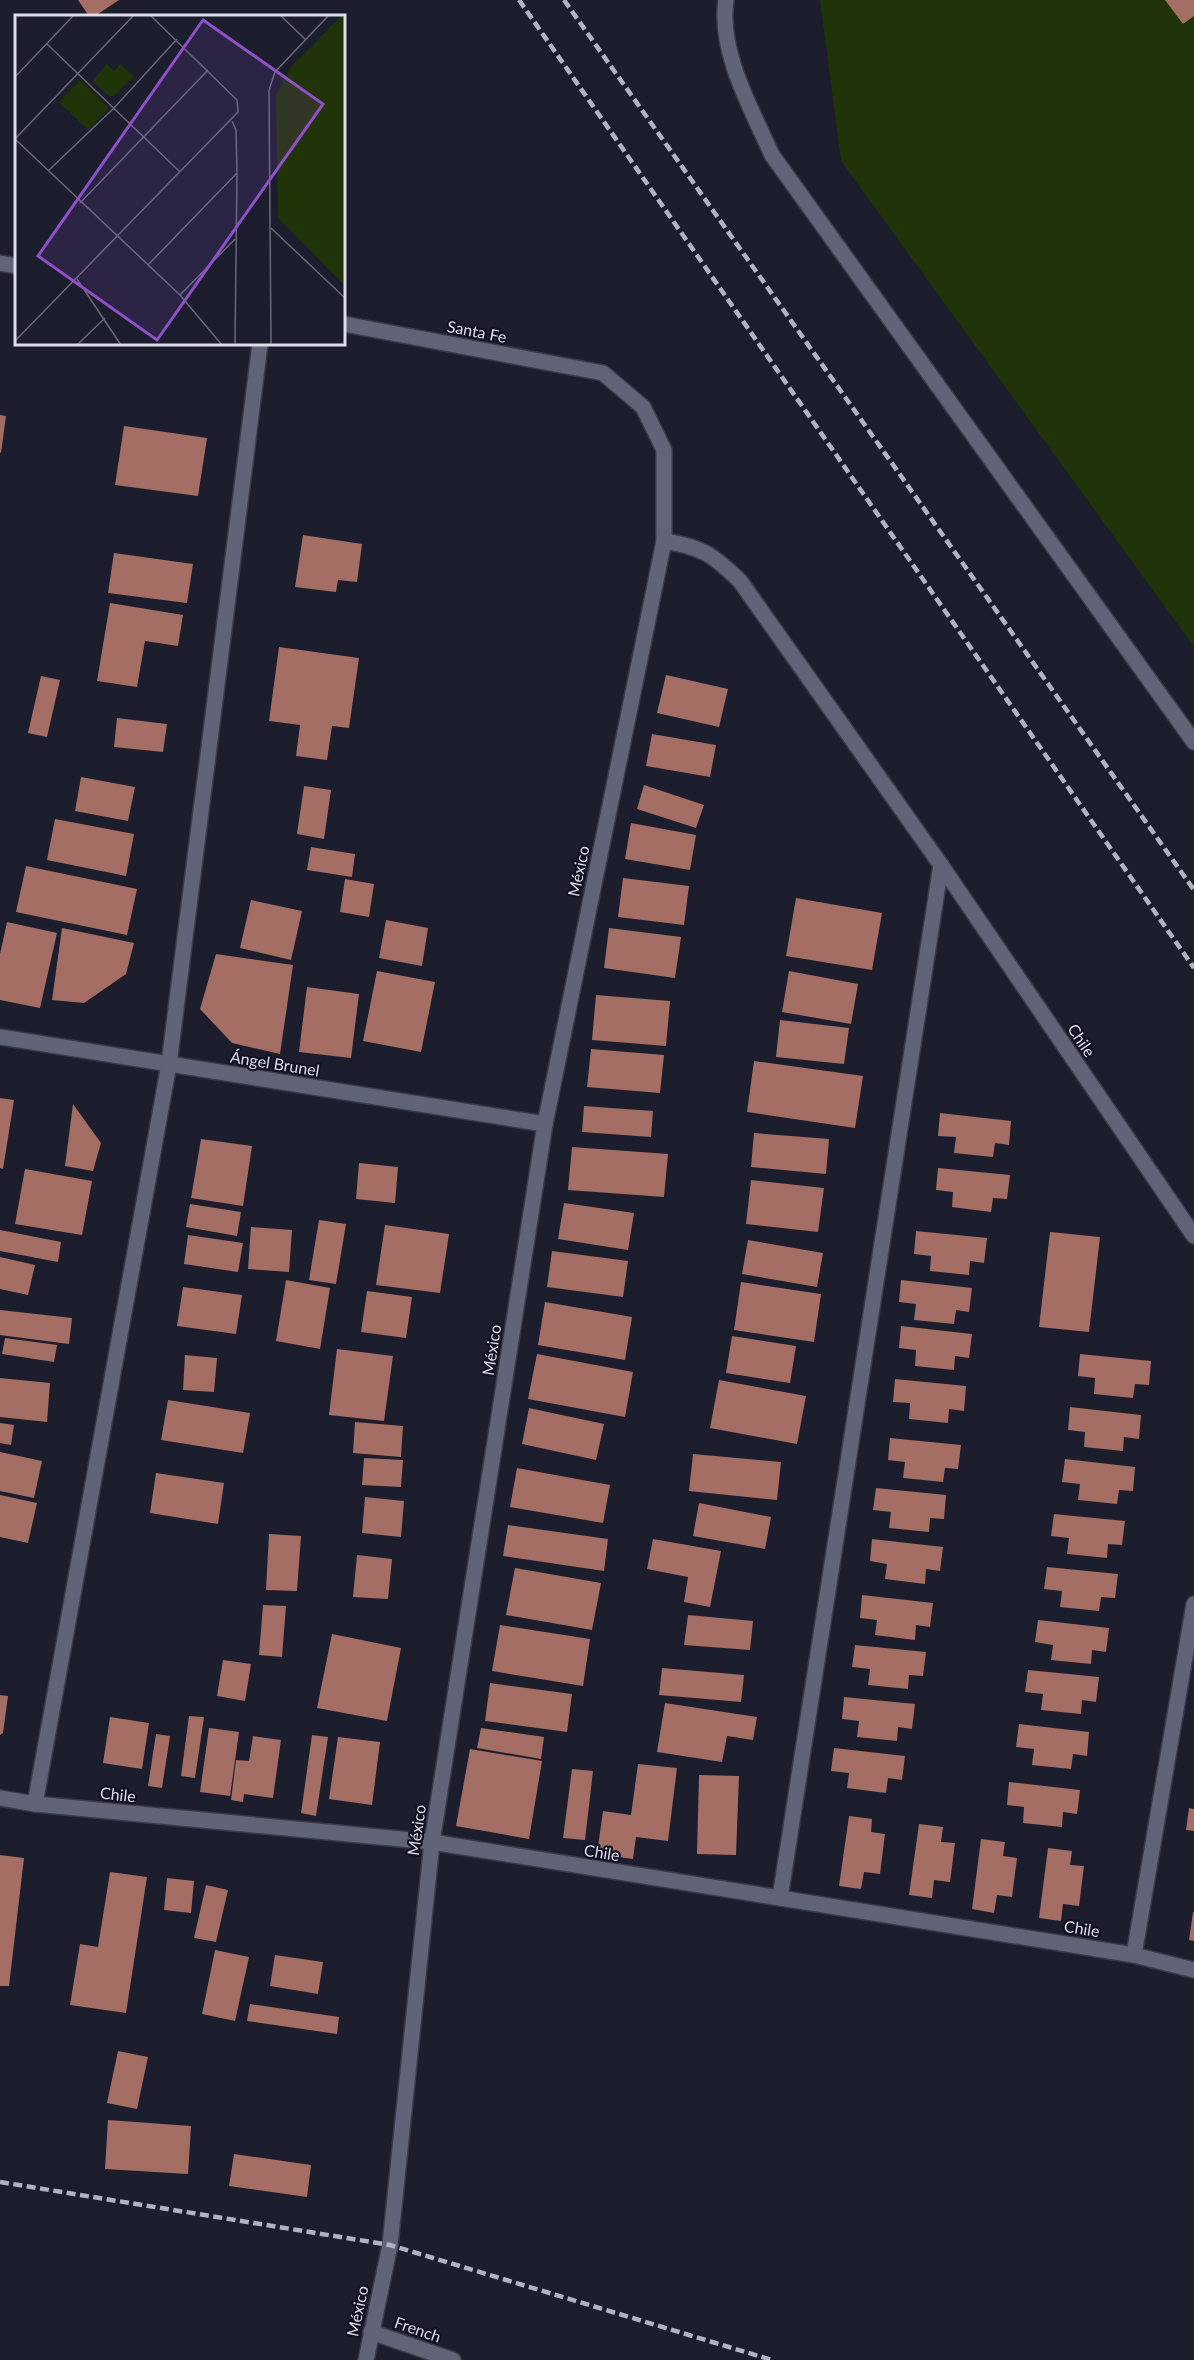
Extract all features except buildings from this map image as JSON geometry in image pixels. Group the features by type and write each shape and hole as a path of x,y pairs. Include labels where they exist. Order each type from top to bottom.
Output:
{"street":[{"path":"725,6 735,72 772,155 1194,742"},
{"path":"0,263 15,266"},
{"name":"Santa Fe","path":"345,324 603,373"},
{"path":"35,1804 169,1064 260,345"},
{"name":"México","path":"366,2360 390,2245 432,1842 545,1124 664,541 664,450 643,406 603,373"},
{"name":"Chile","path":"664,541 694,546 717,559 740,581 941,865 1194,1236"},
{"path":"780,1898 941,865"},
{"name":"Ángel Brunel","path":"0,1037 545,1124"},
{"path":"1134,1955 1194,1604"},
{"name":"Chile","path":"0,1798 35,1804 432,1842 1134,1955 1194,1970"},
{"name":"French","path":"371,2332 453,2360"}],"green space":[{"path":"820,0 1194,0 1194,647 841,161"}],"railway":[{"path":"519,0 1194,968"},
{"path":"564,0 1194,890"},
{"path":"0,2182 390,2245 772,2360"}]}
